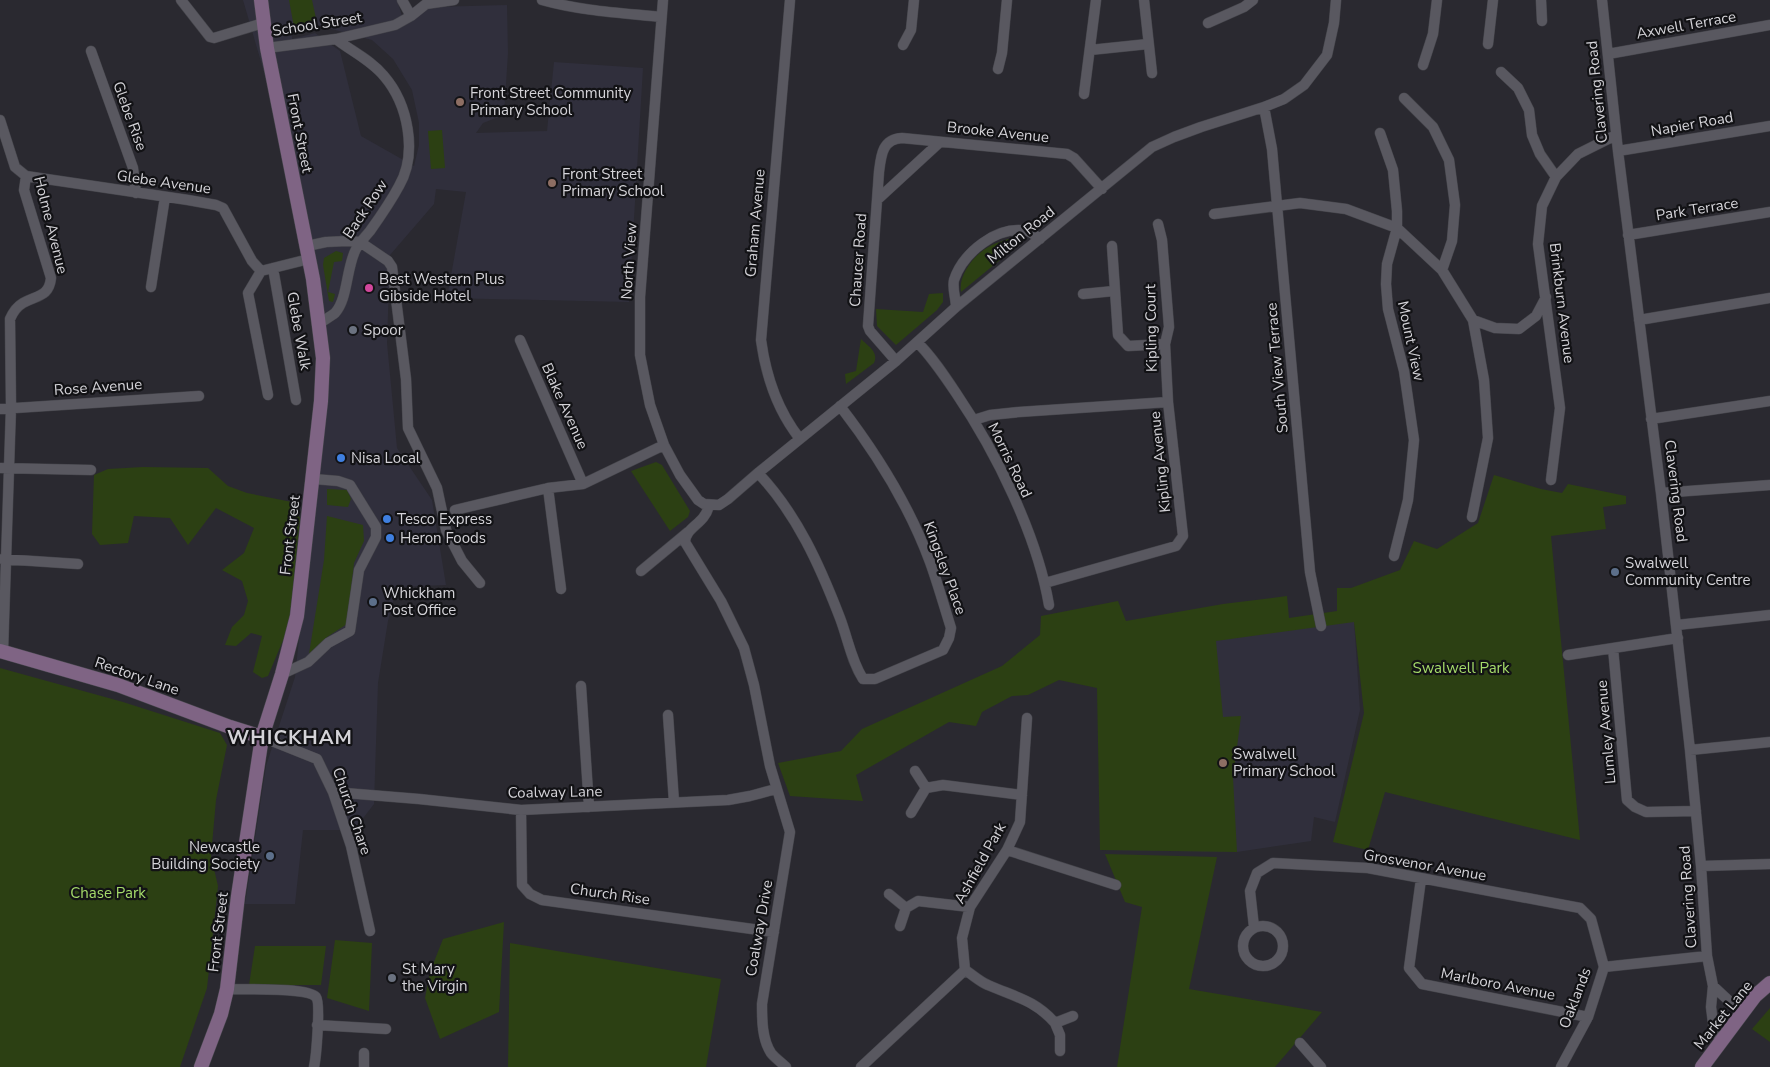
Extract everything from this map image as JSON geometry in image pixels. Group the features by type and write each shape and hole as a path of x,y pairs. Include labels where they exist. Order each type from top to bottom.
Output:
{"main road":[{"name":"Front Street","path":"201,1067 221,1014 227,989 238,896 262,737 282,674 297,616 314,479 321,401 323,358 319,324 308,252 267,48 260,0"},
{"name":"Rectory Lane","path":"2,652 118,685 262,737"},
{"name":"Market Lane","path":"1702,1067 1755,996 1770,983"}],"street":[{"path":"182,0 210,38 263,23"},
{"path":"402,0 411,16"},
{"name":"School Street","path":"267,48 336,39 395,25 411,16 426,4 454,0"},
{"path":"543,0 560,5 661,17"},
{"name":"North View","path":"663,0 640,297 640,355 650,405 664,445 698,500 709,506"},
{"name":"Graham Avenue","path":"790,0 760,340 767,374 777,402 800,439"},
{"path":"903,45 911,30 914,0"},
{"path":"998,69 1002,54 1007,0"},
{"path":"1084,94 1096,0"},
{"path":"1144,0 1152,73"},
{"path":"1208,23 1244,7 1253,0"},
{"name":"Milton Road","path":"709,506 719,505 725,501 896,360 956,307 1152,147 1183,133 1284,99 1304,85 1327,55 1334,23 1336,0"},
{"path":"1423,65 1432,34 1437,0"},
{"path":"1488,44 1493,0"},
{"path":"1541,0 1542,21"},
{"name":"Clavering Road","path":"1602,0 1616,135 1677,625 1701,866 1707,956 1713,986 1711,1008 1714,1032 1722,1040"},
{"name":"Axwell Terrace","path":"1608,54 1770,25"},
{"name":"Back Row","path":"319,324 335,312 343,301 351,260 360,242 399,187 405,175 408,154 408,133 397,96 383,75 359,54 336,39"},
{"path":"1090,50 1148,44"},
{"name":"Glebe Rise","path":"91,51 133,168 136,193"},
{"path":"1501,72 1518,88 1529,110 1532,135 1540,154 1556,177"},
{"path":"1404,98 1433,126 1449,160 1455,205 1452,241 1442,270"},
{"name":"South View Terrace","path":"1264,107 1272,149 1310,572 1320,626"},
{"name":"Holme Avenue","path":"0,120 15,167 26,176 24,190 51,278 47,290 40,296 16,308 10,319 12,407 5,468 2,652"},
{"name":"Napier Road","path":"1618,151 1770,126"},
{"name":"Mount View","path":"1380,133 1393,170 1397,228 1387,264 1388,308 1404,371 1414,440 1408,500 1394,556"},
{"name":"Brinkburn Avenue","path":"1551,480 1560,408 1538,244 1542,206 1556,177 1578,154 1616,135"},
{"name":"Brooke Avenue","path":"881,151 895,138 1067,154 1074,158 1102,189"},
{"path":"877,200 940,142"},
{"name":"Chaucer Road","path":"881,151 868,326 870,331 896,360"},
{"name":"Glebe Avenue","path":"26,176 216,205 224,208 252,261 261,271"},
{"path":"151,287 165,197"},
{"path":"1214,214 1300,203 1346,209 1397,228 1442,270 1473,320 1484,380 1488,438 1472,517"},
{"name":"Park Terrace","path":"1628,235 1770,212"},
{"name":"Kipling Court","path":"1158,224 1162,240 1169,327 1165,344 1168,402"},
{"path":"956,307 954,282 960,269 978,246 992,237 1013,232 1028,231 1040,238"},
{"path":"268,395 248,293 261,271 273,268 326,242 360,242 388,261 392,268 406,379 408,428 437,488 446,530 462,561 480,583"},
{"path":"1112,246 1118,335 1128,346 1165,344"},
{"name":"Glebe Walk","path":"273,268 296,400"},
{"path":"1083,294 1114,291"},
{"path":"1473,320 1495,328 1519,329 1536,316 1546,297"},
{"path":"1639,320 1770,298"},
{"name":"Blake Avenue","path":"520,340 583,484"},
{"name":"Morris Road","path":"917,342 939,368 974,420 1014,498 1045,583 1049,605"},
{"name":"Rose Avenue","path":"0,408 199,396"},
{"path":"1651,419 1770,401"},
{"name":"Kipling Avenue","path":"974,420 990,414 1168,402 1183,536 1176,546 1045,583"},
{"name":"Kingsley Place","path":"758,473 785,507 814,555 841,620 855,667 863,679 875,679 943,650 949,638 951,628 931,563 906,508 881,462 840,406"},
{"path":"455,510 548,488 583,484 664,445"},
{"path":"5,468 91,470"},
{"path":"282,674 308,662 328,643 350,631 359,570 376,537 376,527 350,485 338,481 314,479"},
{"path":"1661,493 1770,485"},
{"path":"548,488 561,589"},
{"path":"641,571 703,519 709,506"},
{"name":"Coalway Drive","path":"688,532 685,539 686,545 721,601 744,648 754,685 770,766 790,832 762,1004 763,1027 771,1053 786,1067"},
{"path":"3,559 78,564"},
{"path":"1677,625 1770,615"},
{"path":"1568,655 1678,638"},
{"name":"Lumley Avenue","path":"1613,648 1627,800 1635,807 1646,812 1696,811"},
{"path":"581,686 589,807"},
{"path":"668,715 674,802"},
{"name":"Ashfield Park","path":"965,970 962,938 970,907 1007,850 1020,822 1027,718"},
{"name":"Church Chare","path":"262,737 317,759 333,792 351,846 370,931"},
{"path":"1690,750 1770,742"},
{"path":"915,771 926,788"},
{"path":"911,813 926,788 943,785 1022,794"},
{"name":"Coalway Lane","path":"333,792 522,810 728,800 776,789"},
{"name":"Church Rise","path":"522,810 522,884 530,894 542,900 774,932"},
{"path":"1007,850 1116,885"},
{"name":"Grosvenor Avenue","path":"1254,927 1250,891 1257,873 1273,864 1368,868 1580,908 1591,919 1604,967"},
{"path":"1701,866 1770,864"},
{"name":"Marlboro Avenue","path":"1421,879 1409,968 1422,984 1588,1016"},
{"path":"890,894 906,908"},
{"path":"900,926 906,908 918,901 970,907"},
{"path":"1264,925 1275,929 1282,937 1284,948 1280,958 1272,965 1262,967 1251,964 1244,955 1242,945 1246,934 1254,927 1264,925"},
{"path":"1604,967 1707,956"},
{"name":"Oaklands","path":"1561,1067 1588,1016 1604,967"},
{"path":"861,1067 965,970 986,984 1033,1003 1055,1023 1060,1035 1060,1051"},
{"path":"1713,986 1742,1014"},
{"path":"227,989 299,990 312,994 318,1002 314,1067"},
{"path":"1055,1023 1073,1016"},
{"path":"318,1025 386,1029"},
{"path":"1300,1043 1321,1067"},
{"path":"364,1053 364,1067"}],"shaded area":[{"path":"243,0 397,0 404,22 423,10 432,7 507,5 508,53 504,115 483,123 476,133 547,131 554,62 643,68 629,302 447,298 466,192 436,189 434,204 390,255 387,343 397,448 432,500 446,585 397,587 388,621 378,683 374,804 354,830 303,830 295,904 245,904 266,766 295,677 327,374 269,89","holes":["328,28 372,40 393,59 412,90 419,123 419,145 414,166 361,136 340,51 315,33 292,39 292,32"]},
{"name":"Swalwell Primary School","path":"1354,621 1360,710 1335,822 1314,817 1311,841 1237,852 1100,850 1146,647"}],"green space":[{"path":"289,0 312,0 317,23 294,27"},
{"path":"442,130 445,168 431,169 428,131"},
{"path":"1015,237 1023,241 961,292 964,273 976,257 992,245"},
{"path":"336,251 343,253 342,261 334,262 328,292 335,294 333,302 329,301 323,265 324,258"},
{"path":"943,293 943,302 937,310 896,345 877,326 876,309 923,312 929,294"},
{"path":"861,339 874,352 874,363 846,384 845,374 856,371"},
{"path":"656,462 662,465 690,511 688,517 670,531 631,471"},
{"path":"143,467 208,468 228,486 247,493 292,502 300,519 289,626 268,676 262,678 253,672 262,636 251,633 236,646 225,645 232,627 244,615 248,601 242,581 222,570 244,553 254,528 216,508 188,545 170,518 134,516 128,543 100,545 92,534 94,475 108,469"},
{"name":"Swalwell Park","path":"1494,475 1541,489 1562,493 1568,484 1626,496 1626,504 1603,507 1606,529 1551,536 1580,840 1385,792 1368,850 1333,842 1364,713 1354,622 1216,641 1223,717 1241,716 1233,778 1237,852 1100,850 1097,688 1059,680 1028,695 1012,696 982,712 976,726 949,722 856,775 863,801 790,796 778,763 841,751 862,729 1002,666 1040,635 1041,616 1118,601 1126,621 1223,604 1287,596 1289,618 1337,611 1337,588 1351,588 1400,570 1414,541 1437,549 1478,523"},
{"path":"327,489 347,490 351,499 348,507 327,505"},
{"path":"327,516 363,525 364,541 354,563 347,624 327,637 309,654 324,560"},
{"name":"Chase Park","path":"0,668 123,702 220,733 227,745 216,800 211,856 218,886 207,988 180,1067 0,1067"},
{"path":"1105,854 1217,857 1189,989 1322,1012 1275,1067 1117,1067 1142,907 1125,902"},
{"path":"504,922 499,1012 440,1039 425,998 430,972 443,939"},
{"path":"335,940 372,943 369,1011 327,998"},
{"path":"510,943 721,979 706,1067 508,1067"},
{"path":"255,946 326,946 321,985 249,985"},
{"path":"1770,1008 1770,1042 1752,1029"}],"place":[{"name":"Front Street Community Primary School","path":"460,102"},
{"name":"Front Street Primary School","path":"552,183"},
{"name":"Best Western Plus Gibside Hotel","path":"369,288"},
{"name":"Spoor","path":"353,330"},
{"name":"Nisa Local","path":"341,458"},
{"name":"Tesco Express","path":"387,519"},
{"name":"Heron Foods","path":"390,538"},
{"name":"Swalwell Community Centre","path":"1615,572"},
{"name":"Whickham Post Office","path":"373,602"},
{"name":"Swalwell Primary School","path":"1223,763"},
{"name":"Newcastle Building Society","path":"270,856"},
{"name":"St Mary the Virgin","path":"392,978"}],"district":[{"name":"WHICKHAM","path":"290,737"}]}
